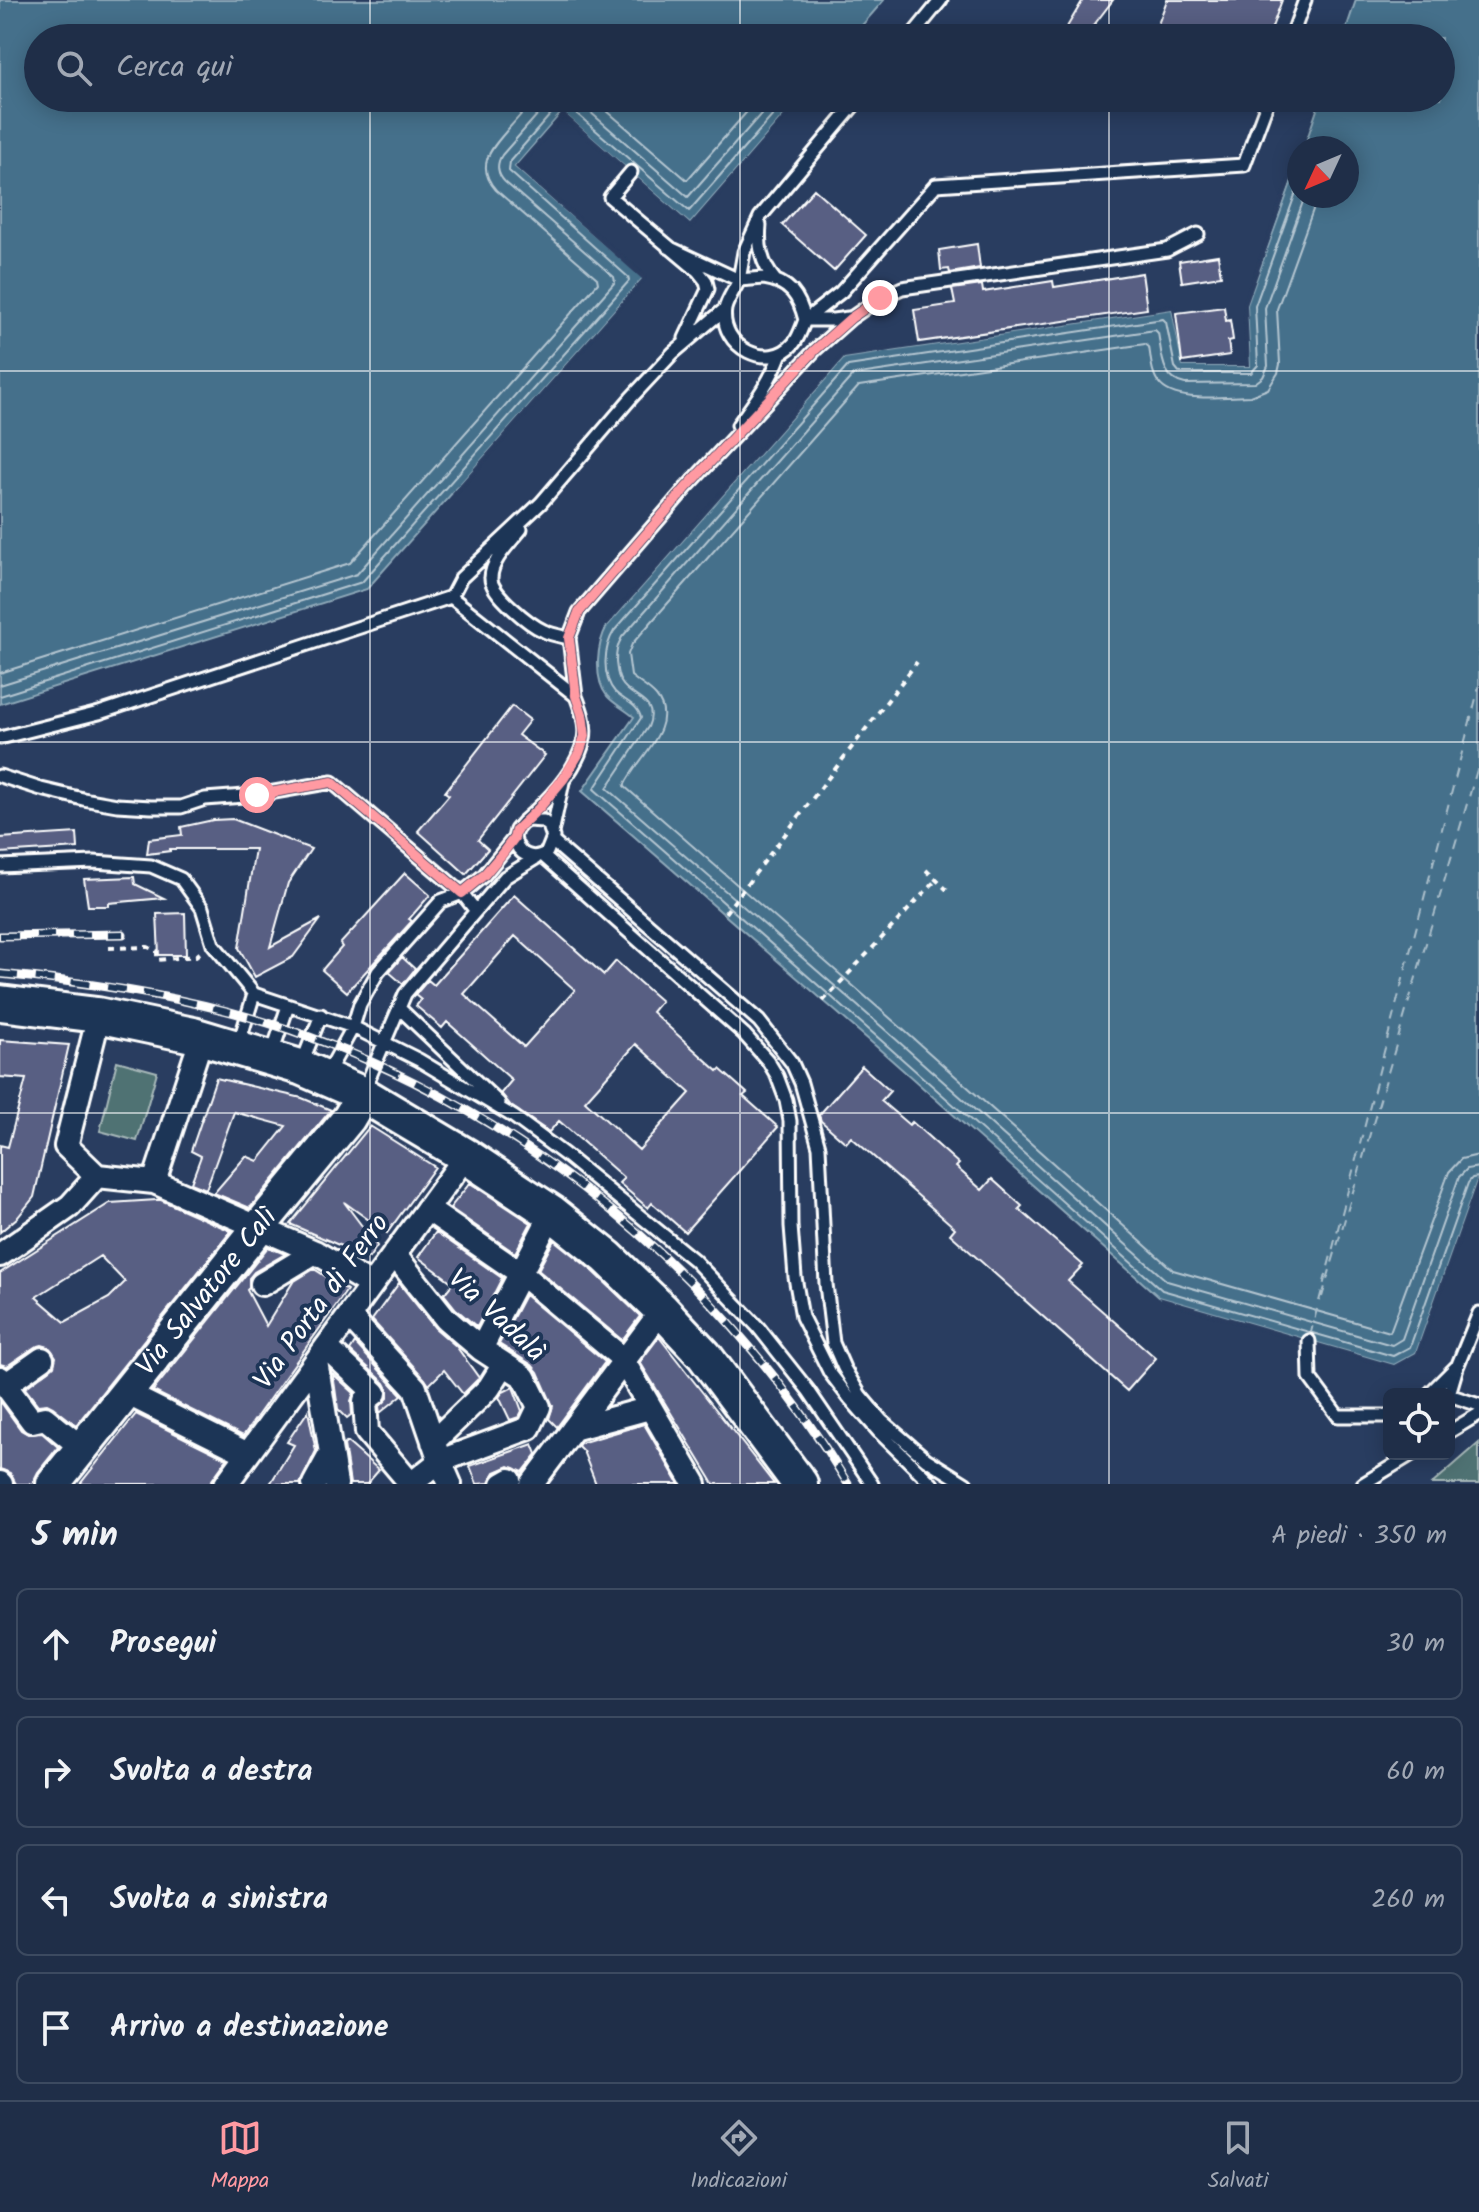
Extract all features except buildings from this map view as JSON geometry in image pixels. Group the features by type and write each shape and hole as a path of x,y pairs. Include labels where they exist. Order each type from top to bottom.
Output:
{"main road":[{"path":"0,1003 97,1015 193,1035 299,1067 391,1112 466,1156 552,1213 607,1257 662,1310 704,1355 800,1484"},
{"path":"0,1024 55,1028 196,1055 360,1098"},
{"name":"Via Salvatore Calì","path":"69,1472 126,1393 349,1118 360,1098"}],"street":[{"path":"94,1035 66,1146 97,1176 154,1182 315,1252 371,1285"},
{"path":"154,1182 196,1055"},
{"name":"Via Porta di Ferro","path":"226,1484 466,1156"},
{"path":"0,1255 70,1206 97,1176"},
{"path":"427,1209 520,1273 577,1318 624,1362 695,1484"},
{"path":"481,1349 552,1213"},
{"path":"262,1284 315,1252"},
{"name":"Via Vadalà","path":"394,1254 446,1319 481,1349 524,1377 539,1407 529,1428 461,1451 437,1451"},
{"path":"515,1483 573,1429 662,1310"},
{"path":"349,1316 415,1388 450,1484"},
{"path":"321,1354 375,1393 365,1401 367,1432"},
{"path":"321,1354 326,1422 336,1484"},
{"path":"42,1359 2,1382 32,1421 45,1418 69,1472"},
{"path":"326,1422 367,1432 411,1484 489,1388 504,1364"},
{"path":"126,1393 248,1454"},
{"path":"573,1429 650,1408"},
{"path":"314,1484 331,1453"}],"lane":[{"path":"921,24 941,0"},
{"path":"1296,24 1305,0"},
{"path":"569,638 541,630 508,604 490,580 494,565 541,503 631,398 682,344 725,309 739,280 744,252 760,217 848,112"},
{"path":"725,309 726,326 734,342 747,353 764,356 781,353 794,343 805,320 841,292 936,185 1244,165 1264,112"},
{"path":"631,172 610,197 706,281 708,289 682,344"},
{"path":"760,217 760,252 766,269 775,280"},
{"path":"299,1067 353,1027 360,1004 378,972 441,901 462,893 484,875 514,838 516,830 564,778 585,736 576,696 569,638 579,612 686,488 815,350 851,318 880,298 902,288 1167,250 1198,234"},
{"path":"668,247 739,280 764,278 786,285 801,304 805,320"},
{"path":"801,304 825,300 841,292"},
{"path":"805,320 851,318"},
{"path":"717,455 764,389 781,353"},
{"path":"0,738 99,713 451,597 461,578 541,503"},
{"path":"451,597 576,696"},
{"path":"0,776 83,799 151,807 181,807 205,799 257,795 332,782 462,893 476,911"},
{"path":"360,1098 405,994 505,877 551,847 564,778"},
{"path":"522,823 528,820 543,821 552,837 759,1021 792,1063 801,1083 819,1147 826,1284 833,1343 860,1395 882,1421 926,1459 966,1484"},
{"path":"514,838 521,853 529,857 540,856 744,1034 768,1061 786,1100 790,1121 791,1226 802,1317 830,1373 850,1399 932,1484"},
{"path":"0,866 94,862 151,866 181,879 202,908 213,944 254,994 353,1027 419,1060 514,1117 694,1260 758,1327 808,1390 872,1484"},
{"path":"237,1047 254,994"},
{"path":"288,1006 299,1067"},
{"path":"399,1008 514,1117"},
{"path":"299,1067 321,1015"},
{"path":"1451,1388 1479,1313"},
{"path":"1309,1341 1310,1378 1338,1416 1383,1416"},
{"path":"1435,1388 1457,1367"},
{"path":"1455,1396 1479,1405"},
{"path":"1455,1428 1479,1414"},
{"path":"1381,1473 1393,1460"},
{"path":"1363,1484 1402,1460"}],"path":[{"path":"725,913 917,662"},
{"path":"926,870 947,890"},
{"path":"823,1001 936,880"},
{"path":"109,948 148,947 157,951 157,960 196,956 213,944"}],"green space":[{"path":"117,1061 157,1072 137,1141 100,1131"},
{"path":"1479,1443 1479,1484 1432,1484"}],"water":[{"path":"0,0 884,0 863,24 24,24 24,112 562,112 515,167 643,278 367,589 0,704"},
{"path":"1356,0 1479,0 1479,1175 1416,1353 1394,1365 1159,1297 582,791 634,717 607,696 600,680 599,651 607,626 844,358 1172,309 1183,366 1250,366 1247,305 1287,194 1287,208 1359,208 1359,136 1308,136 1316,112 1455,112 1455,24 1348,24"},
{"path":"562,112 787,112 690,224"}],"pier":[{"path":"563,112 690,224 787,112 791,112 691,228 563,118 521,167 646,279 455,496 452,493 642,279 515,167"},
{"path":"1287,181 1287,191 1247,305 1250,366 1183,366 1172,309 844,358 607,626 604,623 843,354 1172,305 1176,308 1186,362 1246,362 1243,304"},
{"path":"1479,1175 1479,1187 1419,1355 1395,1369 1166,1303 1159,1297 1394,1365 1416,1353"}],"ferry route":[{"path":"1310,1336 1479,687"},
{"path":"1322,1297 1479,763"}],"railway":[{"path":"0,936 123,934"},
{"path":"0,974 114,988 227,1011 322,1042 413,1082 501,1131 583,1188 660,1253 730,1324 793,1401 848,1484"}],"route":[{"path":"257,795 332,782 462,893 484,875 502,854 516,830 564,778 579,753 585,736 576,696 569,638 579,612 686,488 815,350 851,318 880,298"}]}
